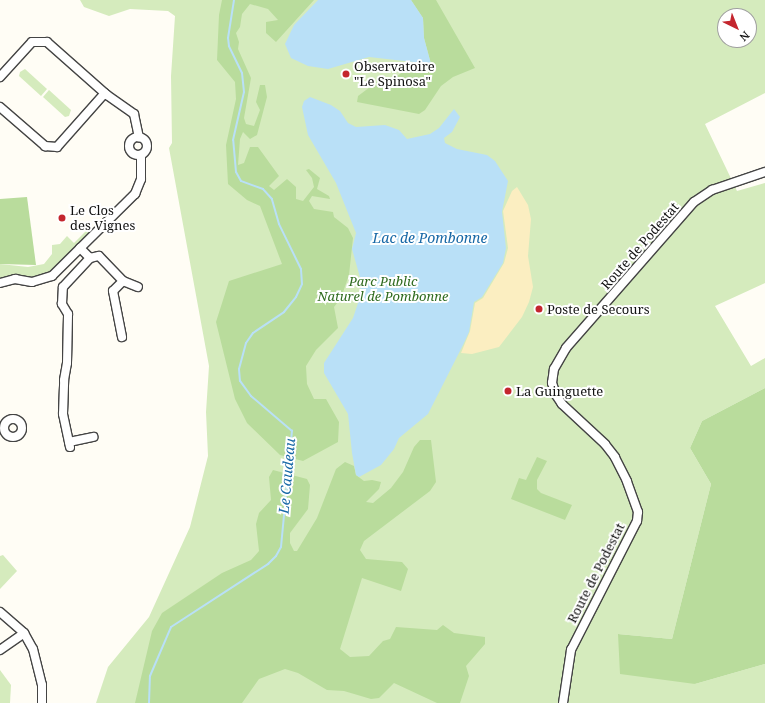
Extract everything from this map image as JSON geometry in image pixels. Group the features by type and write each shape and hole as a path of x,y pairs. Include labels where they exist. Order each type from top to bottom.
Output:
{"street":[{"path":"0,77 32,42 47,42 104,93 134,114 139,137 144,140 147,145 146,151 141,155 135,154 130,149 131,141 139,137"},
{"path":"0,107 45,146 57,148 104,93"},
{"path":"0,283 15,279 32,282 52,276 135,194 141,179 141,155"},
{"name":"Route de Podestat","path":"562,703 571,650 637,521 638,512 635,498 615,457 605,444 562,404 556,395 552,383 554,368 566,348 694,202 712,190 765,172"},
{"path":"80,248 90,258"},
{"path":"93,437 69,445 63,414 64,380 68,363 68,314 62,304 63,287 90,258 99,256 123,280 138,287"},
{"path":"122,337 113,290 123,280"},
{"path":"0,612 24,633 38,664 42,703"},
{"path":"0,650 24,633"}],"green space":[{"name":"Parc Public Naturel de Pombonne","path":"80,0 765,0 765,93 705,124 737,191 765,183 765,283 715,306 751,366 765,358 765,388 702,421 690,448 711,484 672,639 618,634 695,684 765,664 765,703 96,703 108,667 149,617 190,527 208,456 206,412 209,366 169,148 172,143 171,76 175,16 168,11 130,9 109,16 84,7"},
{"path":"222,0 314,0 276,42 266,33 266,22 278,20 268,9 250,4 242,14 240,27 236,33 239,42 238,49 251,78 244,118 246,124 254,126 260,110 256,102 260,85 265,85 267,97 257,135 250,139 243,132 240,139 238,165 244,163 250,147 258,147 279,176 269,186 274,190 287,179 296,187 296,199 303,201 314,187 312,178 306,170 309,169 320,178 317,189 329,196 330,199 312,196 309,201 314,209 333,212 334,217 348,228 353,238 349,275 341,298 334,307 338,328 316,350 306,366 307,384 314,399 326,399 339,422 338,442 303,461 280,455 247,423 235,399 216,322 229,281 282,264 260,206 247,200 228,184 226,145 236,99 235,82 217,60 219,15"},
{"path":"411,0 436,0 475,68 453,77 441,86 425,110 419,114 357,102 358,96 382,78 393,79 415,63 431,64 424,38 423,18"},
{"path":"25,69 47,89 41,96 19,76 20,72"},
{"path":"49,90 71,110 69,116 65,117 43,97"},
{"path":"27,197 36,265 0,264 0,199"},
{"path":"90,227 93,231 47,275 40,277 7,276 0,279 0,264 28,267 44,264 52,254 52,245 60,244 67,236 74,243"},
{"path":"765,388 765,664 695,684 620,674 618,634 672,639 711,484 690,448 702,421"},
{"path":"420,440 431,440 436,482 430,491 364,541 360,550 366,559 402,562 408,569 401,591 362,578 340,649 350,657 369,656 383,641 390,639 396,627 437,630 443,625 454,633 485,637 485,644 466,666 469,676 460,703 437,703 394,683 379,698 371,699 344,691 327,690 298,673 285,669 259,679 242,703 135,703 152,631 162,613 222,573 251,560 259,551 256,524 259,513 271,500 269,477 273,470 307,479 310,485 308,509 290,533 290,543 294,551 297,551 317,518 336,469 345,462 354,466 356,475 364,481 372,480 381,482 379,489 366,502 373,503 391,488 403,472 414,447"},
{"path":"537,457 547,461 537,480 537,489 541,493 572,505 565,520 511,499 519,478 526,480"},
{"path":"3,555 17,571 0,589 0,556"},
{"path":"0,670 11,685 10,703 0,703"}],"sand":[{"path":"517,187 528,205 531,219 528,256 533,287 529,302 522,317 499,347 472,354 461,353 470,331 475,303 483,298 504,263 508,248 503,211 512,191"}],"water":[{"path":"318,0 411,0 423,18 424,38 431,64 369,57 328,69 308,66 291,58 285,44 294,25"},
{"name":"Lac de Pombonne","path":"310,97 331,105 340,111 348,123 356,127 385,125 399,130 407,139 430,134 439,128 454,109 460,117 452,132 444,138 445,143 457,149 487,155 495,161 508,181 502,212 506,248 503,263 482,297 474,302 469,332 463,345 428,414 399,438 394,449 381,465 359,477 356,475 352,453 348,414 324,373 324,363 353,318 360,297 361,281 352,249 356,233 336,183 308,135 302,107 304,101"}],"waterway":[{"name":"Le Caudeau","path":"149,703 150,676 171,627 268,564 276,556 281,547 292,431 251,396 240,381 239,369 246,343 253,333 284,312 296,297 302,284 301,269 279,224 272,199 263,189 241,181 236,172 233,140 244,92 242,73 229,46 228,38 234,0"}],"place":[{"name":"Observatoire \"Le Spinosa\"","path":"346,74"},
{"name":"Le Clos des Vignes","path":"62,218"},
{"name":"Poste de Secours","path":"539,309"},
{"name":"La Guinguette","path":"508,391"}]}
